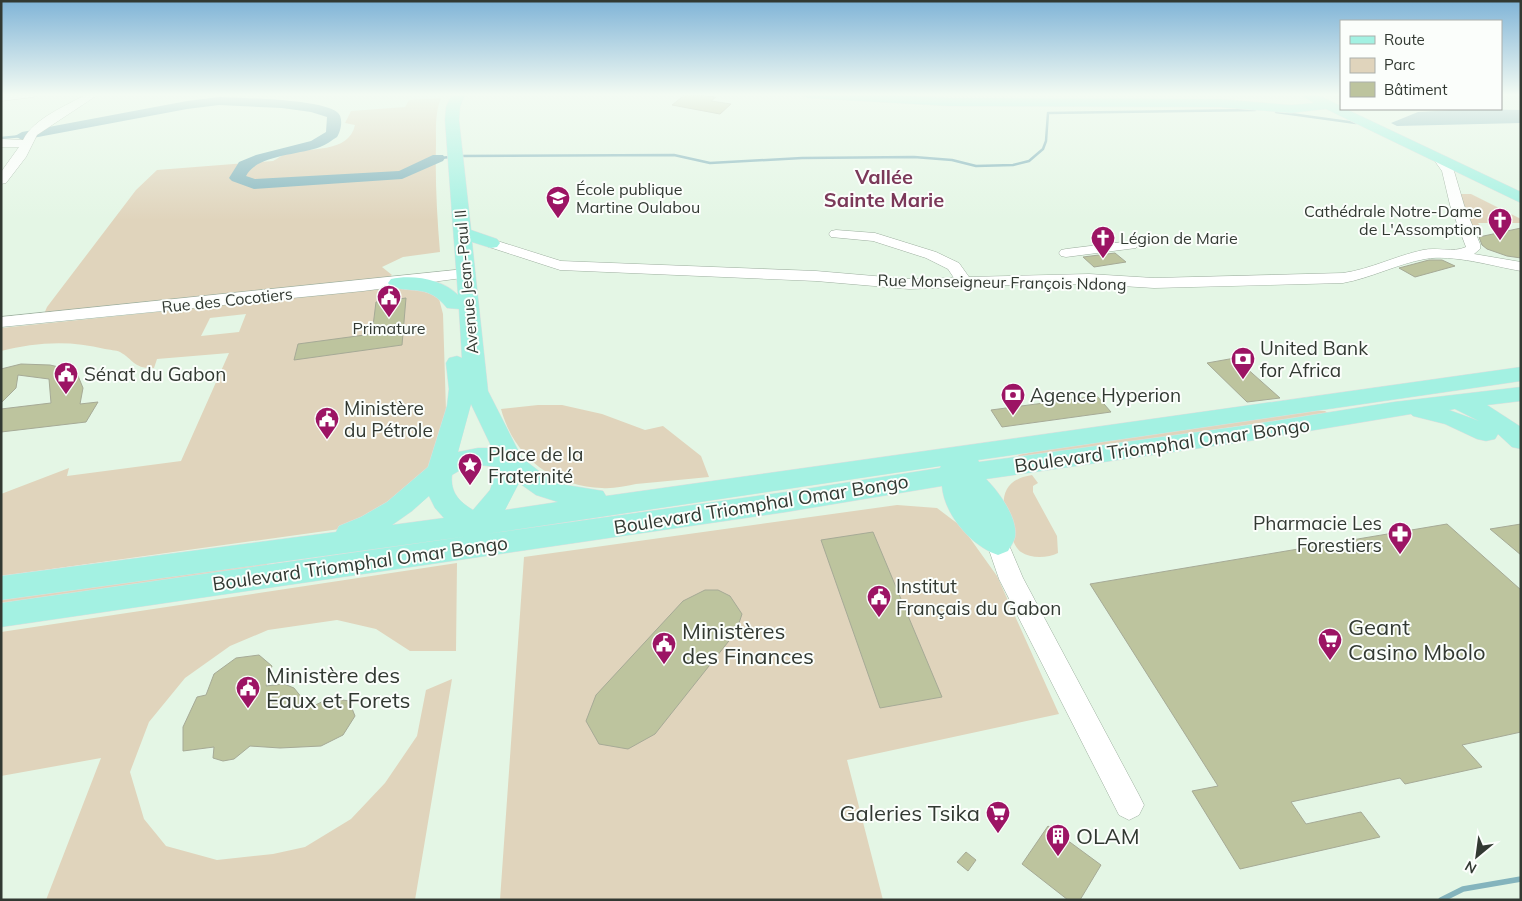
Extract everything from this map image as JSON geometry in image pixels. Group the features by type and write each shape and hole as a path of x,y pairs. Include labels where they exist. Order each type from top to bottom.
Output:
{"main road":[{"name":"Avenue Jean-Paul II","path":"440,469 454,427 460,392 454,304 463,242 449,136"},
{"name":"Avenue Jean-Paul II","path":"451,136 451,157 459,275 476,391 511,462"},
{"path":"1393,136 1521,198"},
{"path":"1397,136 1457,161"},
{"path":"1399,136 1457,161 1521,192"},
{"path":"463,242 473,244 491,242"},
{"path":"398,283 433,286 444,292 454,304"},
{"name":"Boulevard Triomphal Omar Bongo","path":"1,588 475,524 659,496 1521,374"},
{"path":"1456,402 1464,391 1521,380"},
{"path":"1504,434 1500,413 1502,404 1521,394"},
{"name":"Boulevard Triomphal Omar Bongo","path":"1,614 702,514 891,484 1039,464 1394,410 1521,394"},
{"path":"1287,407 1332,407 1417,396 1436,396 1456,402 1462,412 1504,434 1521,454"},
{"path":"1394,410 1438,414 1504,434"},
{"path":"998,544 982,534 979,509 955,487 955,479 963,468 974,460 1089,436"},
{"path":"300,547 354,531 384,517 402,504 440,469 461,460 480,456 499,458 511,462 542,486 564,494 596,498 659,496"},
{"path":"227,582 294,563 440,540 475,524 490,509 503,490 511,470 511,462"},
{"path":"979,509 1007,476 1039,464"},
{"path":"803,476 855,476 928,467 939,468 958,474"},
{"path":"440,469 438,482 442,496 452,509 475,524 498,530 511,531 650,514 702,514"},
{"path":"891,484 928,488 947,498 979,509"}],"street":[{"path":"1,180 20,157 32,136"},
{"path":"1,143 29,139"},
{"path":"1440,160 1449,175 1458,172 1470,174"},
{"name":"Rue Monseigneur François Ndong","path":"491,242 560,265 816,276 908,284 1089,279 1154,283 1343,278 1357,277 1426,254 1461,253 1473,249 1473,244 1457,205 1449,175"},
{"path":"836,234 875,237 931,255 954,266 965,283"},
{"path":"1089,279 1066,253 1131,245"},
{"path":"1440,254 1463,256 1521,267"},
{"name":"Rue des Cocotiers","path":"1,322 398,283 459,275"},
{"path":"998,544 1011,579 1129,804"}],"green space":[{"path":"349,136 436,136 440,252 403,257 382,267 392,275 384,280 44,314 47,307 136,190 157,170 273,161 287,153 327,148 345,141"},
{"path":"1460,194 1471,194 1521,219 1521,223 1478,223 1482,228 1473,233"},
{"path":"410,286 438,295 443,314 446,411 436,450 422,480 347,528 1,576 1,494 69,468 67,476 181,461 229,353 157,359 154,368 147,368 138,365 118,351 79,344 40,344 1,351 1,328","holes":["246,314 239,332 201,336 210,318"]},
{"path":"538,405 562,405 602,414 645,430 663,426 701,456 709,477 610,488 584,486 567,482 551,475 525,455 507,426 501,409"},
{"path":"1308,411 1325,411 1328,413 1021,458 1018,455 1064,446"},
{"path":"1032,475 1038,483 1033,486 1033,492 1057,536 1058,553 1049,556 1030,556 1019,550 1015,545 1004,513 1004,496 1007,488 1013,482"},
{"path":"897,505 937,508 962,527 997,576 1059,714 847,760 883,900 500,900 524,557"},
{"path":"269,559 267,565 1,604 1,596"},
{"path":"457,563 456,651 410,651 376,629 337,620 268,630 230,646 185,678 149,722 130,772 144,819 166,846 217,860 273,854 305,847 351,819 385,783 417,736 426,690 452,679 415,900 46,900 101,758 1,776 1,632"}],"building":[{"name":"Cathédrale Notre-Dame de L'Assomption","path":"1521,228 1521,258 1507,256 1487,249 1482,245 1479,237"},
{"name":"Légion de Marie","path":"1115,253 1126,262 1094,267 1083,257"},
{"path":"1429,260 1442,260 1455,266 1415,277 1399,268"},
{"name":"Primature","path":"406,298 402,345 294,360 298,344 372,334 376,302"},
{"name":"United Bank for Africa","path":"1235,358 1280,398 1247,402 1207,363"},
{"name":"Sénat du Gabon","path":"21,364 50,365 76,371 83,388 80,404 98,402 86,422 1,432 1,409 51,403 49,379 18,375 16,388 1,403 1,369"},
{"path":"1097,396 1111,412 1002,427 991,410"},
{"name":"Geant Casino Mbolo","path":"1447,524 1521,590 1521,732 1462,745 1482,767 1405,784 1400,778 1291,802 1306,824 1361,812 1380,837 1240,869 1192,791 1218,786 1090,584"},
{"path":"1521,524 1521,555 1490,529"},
{"name":"Institut Français du Gabon","path":"873,532 942,697 880,708 821,540"},
{"path":"705,590 718,590 730,596 742,614 736,632 655,734 628,749 599,744 586,721 596,695 683,601"},
{"name":"Ministère des Eaux et Forets","path":"259,655 272,666 266,686 284,684 294,688 302,698 305,710 330,698 349,701 355,716 343,735 321,746 280,748 250,746 234,759 223,761 213,758 214,747 183,751 183,727 197,697 206,695 214,674 236,658"},
{"name":"OLAM","path":"1048,826 1101,865 1080,900 1068,900 1022,864"},
{"path":"966,852 976,860 968,871 957,862"}],"waterway":[{"path":"1,138 22,136"},
{"path":"329,136 316,144 261,158 244,165 237,178 254,184 402,175 438,158"},
{"path":"458,156 674,155 710,163 802,158 914,157 952,160 976,166 1013,165 1029,161 1043,149 1046,136"},
{"path":"438,158 451,157"},
{"path":"1441,900 1463,889 1521,879"}],"place":[{"name":"École publique Martine Oulabou","path":"558,219"},
{"name":"Cathédrale Notre-Dame de L'Assomption","path":"1500,241"},
{"name":"Légion de Marie","path":"1103,259"},
{"name":"Primature","path":"389,318"},
{"name":"United Bank for Africa","path":"1243,380"},
{"name":"Sénat du Gabon","path":"66,395"},
{"name":"Agence Hyperion","path":"1013,416"},
{"name":"Ministère du Pétrole","path":"327,440"},
{"name":"Place de la Fraternité","path":"470,486"},
{"name":"Pharmacie Les Forestiers","path":"1400,555"},
{"name":"Institut Français du Gabon","path":"879,618"},
{"name":"Geant Casino Mbolo","path":"1330,661"},
{"name":"Ministères des Finances","path":"664,665"},
{"name":"Ministère des Eaux et Forets","path":"248,709"},
{"name":"Galeries Tsika","path":"998,834"},
{"name":"OLAM","path":"1058,857"}],"district":[{"name":"Vallée Sainte Marie","path":"884,188"}]}
